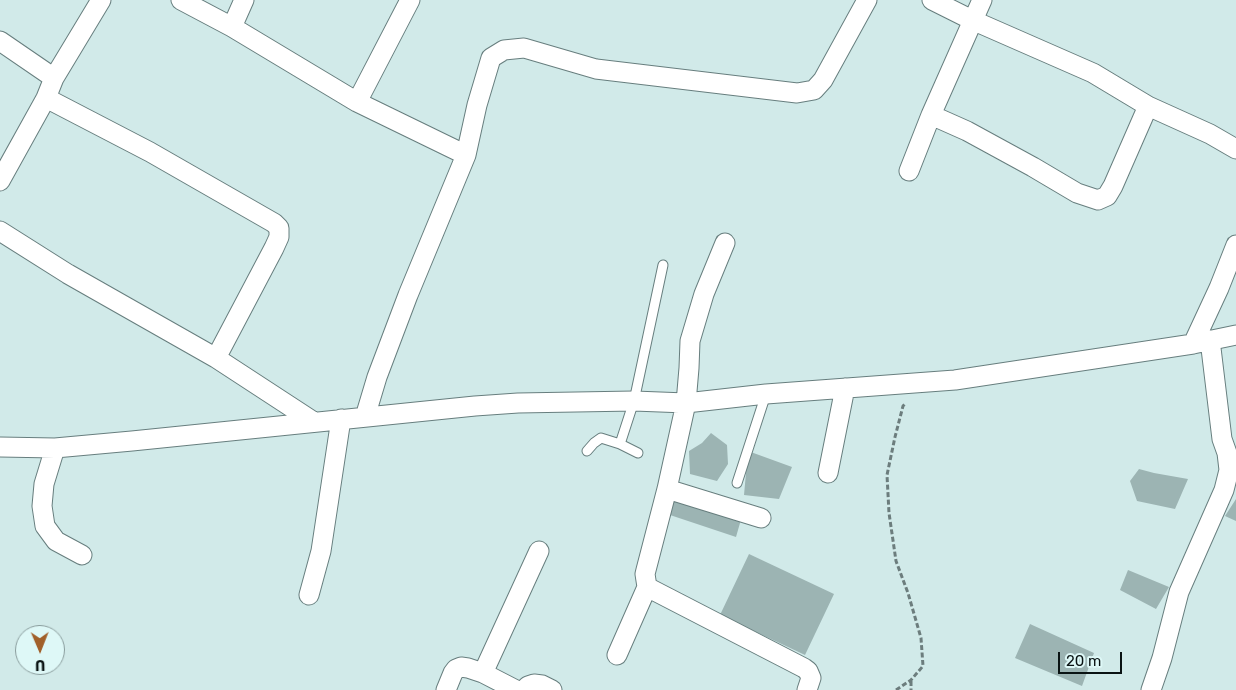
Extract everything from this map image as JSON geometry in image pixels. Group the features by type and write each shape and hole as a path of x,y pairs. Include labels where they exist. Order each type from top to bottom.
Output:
{"street":[{"path":"0,181 46,98 54,78 101,0"},
{"path":"181,0 357,102 466,155"},
{"path":"232,28 244,0"},
{"path":"357,102 410,0"},
{"path":"366,417 377,377 466,155 477,105 491,58 504,50 524,48 596,69 797,94 814,90 823,80 867,0"},
{"path":"932,0 972,20 1093,73 1148,106 1210,134 1236,149"},
{"path":"909,171 931,115 982,0"},
{"path":"0,41 54,78"},
{"path":"46,98 150,152 274,222 279,228 279,237 274,248 216,358"},
{"path":"931,115 1033,167 1077,194 1098,200 1108,196 1148,106"},
{"path":"0,231 68,274 216,358 314,422"},
{"path":"617,655 647,587 645,574 686,404 690,341 704,294 725,243"},
{"path":"1151,690 1180,592 1224,490 1229,470 1227,453 1222,439 1202,342 1219,288 1236,245"},
{"path":"0,447 55,448 132,442 341,419 518,403 634,401 686,404 766,394 955,380 1202,342 1236,335"},
{"path":"828,473 845,388"},
{"path":"309,595 321,551 341,419"},
{"path":"55,448 44,484 42,506 45,526 56,541 82,555"},
{"path":"667,489 761,518"},
{"path":"483,674 539,551"},
{"path":"647,587 804,668 808,671 811,678 807,690"},
{"path":"446,690 453,673 461,667 483,674 516,690"},
{"path":"524,690 534,684 542,685 552,690"}],"lane":[{"path":"620,444 634,401 663,265"},
{"path":"737,483 766,394"},
{"path":"586,451 601,438 620,444 638,453"}],"path":[{"path":"896,690 911,680 923,666 921,638 908,593 896,561 889,513 887,475 903,406 921,382"},
{"path":"911,680 911,690"}],"building":[{"path":"711,433 727,445 728,464 717,481 690,474 689,451 702,443"},
{"path":"748,451 792,467 779,499 744,495"},
{"path":"1139,469 1188,479 1175,509 1137,501 1130,481"},
{"path":"671,492 742,516 736,537 664,513"},
{"path":"1236,499 1236,521 1225,516"},
{"path":"749,554 834,594 805,655 720,615"},
{"path":"1128,570 1169,587 1156,609 1120,590"},
{"path":"1030,624 1094,653 1082,686 1015,658"}]}
